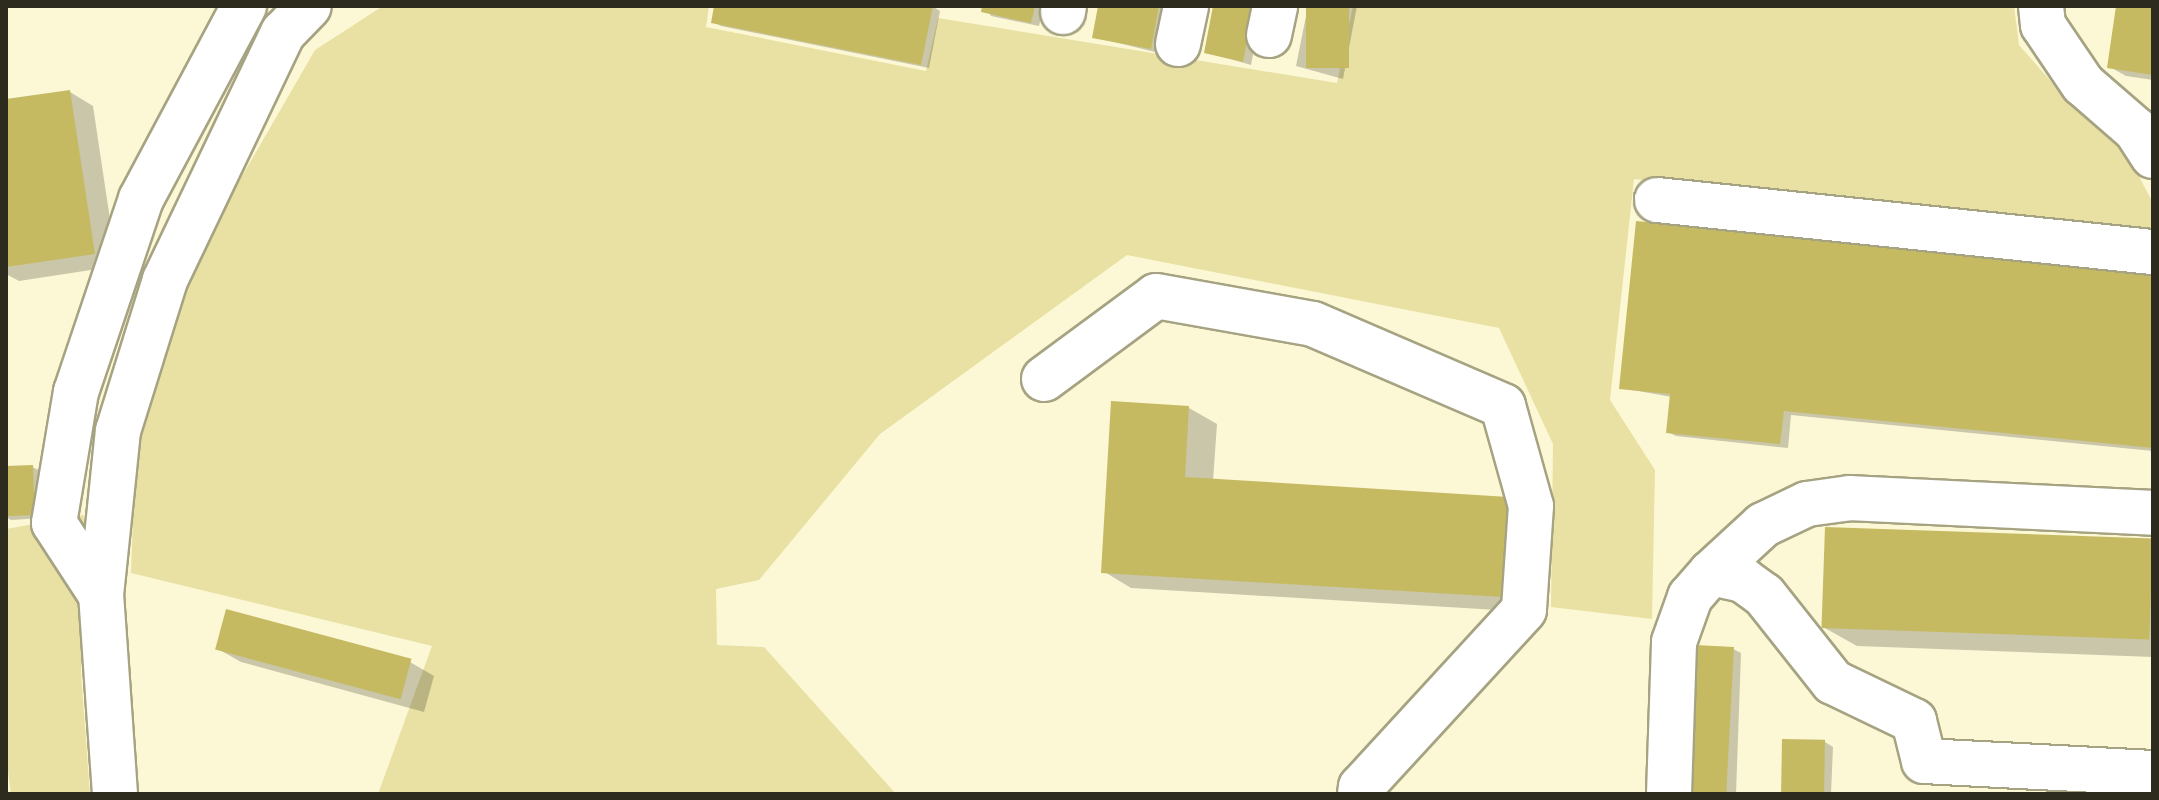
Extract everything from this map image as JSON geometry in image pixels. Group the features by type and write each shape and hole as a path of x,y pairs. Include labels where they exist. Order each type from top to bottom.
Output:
{"lane":[{"path":"101,595 54,523 76,392 141,199 244,6"},
{"path":"115,794 101,595 118,431 165,280 283,33 309,6"},
{"path":"2041,6 2043,25 2083,84 2136,130 2153,156"},
{"path":"1657,200 2153,252"},
{"path":"1044,379 1156,296 1313,324 1503,406 1531,506 1524,610 1360,794"},
{"path":"1669,794 1674,642 1690,597 1763,525 1821,502 1850,498 2153,513"},
{"path":"1711,573 1743,580 1764,595 1833,682 1914,721 1924,777 2153,773"}],"shaded area":[{"path":"383,6 709,6 706,27 926,71 938,18 1337,83 1353,6 2014,6 2019,45 2069,102 2124,148 2153,203 2153,236 1634,179 1610,400 1655,470 1652,619 1551,607 1553,444 1499,328 1127,255 880,434 759,580 716,589 717,645 764,647 896,794 378,794 432,646 131,573 136,431 178,287 315,50"},
{"path":"84,515 81,673 90,794 11,794 6,757 6,529"}],"building":[{"path":"714,6 933,6 921,65 711,23"},
{"path":"982,6 1035,6 1031,23 981,12"},
{"path":"1098,6 1159,6 1151,49 1092,38"},
{"path":"1213,6 1254,6 1243,62 1204,53"},
{"path":"1306,6 1349,6 1349,68 1306,68"},
{"path":"2116,6 2153,6 2153,75 2107,68"},
{"path":"70,90 95,254 6,267 6,99"},
{"path":"1636,221 2153,272 2153,448 1784,411 1780,444 1666,433 1670,394 1619,389"},
{"path":"1111,401 1189,406 1185,477 1509,497 1503,597 1101,573"},
{"path":"33,465 35,515 8,516 6,466"},
{"path":"1825,527 2153,538 2149,639 1821,628"},
{"path":"226,609 411,659 401,699 215,650"},
{"path":"1695,645 1734,647 1726,794 1687,794"},
{"path":"1782,739 1825,740 1824,794 1781,794"}]}
